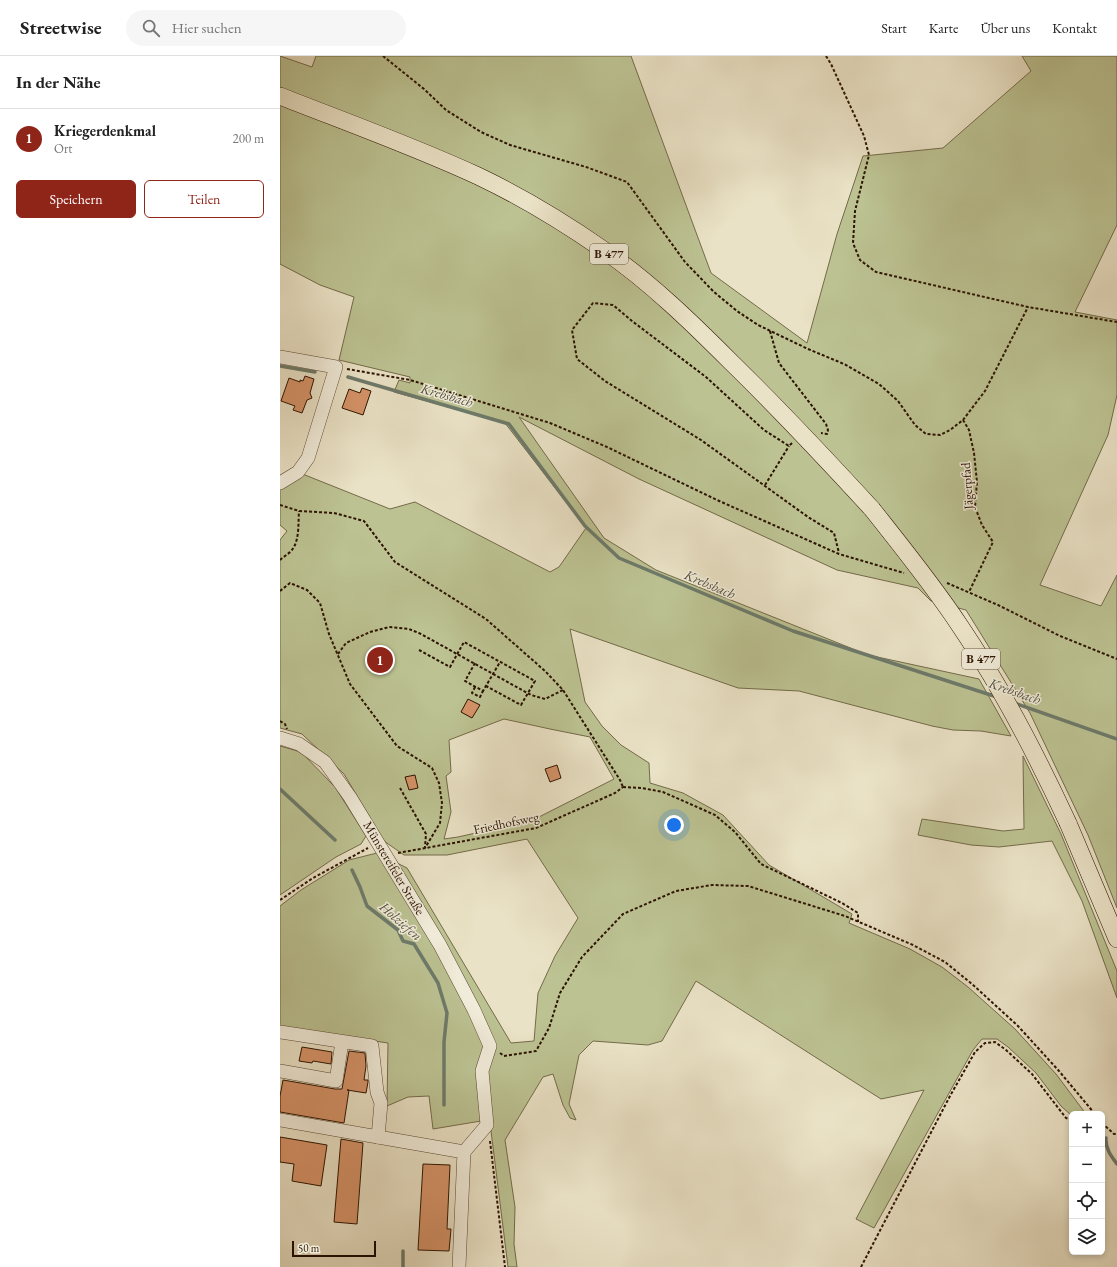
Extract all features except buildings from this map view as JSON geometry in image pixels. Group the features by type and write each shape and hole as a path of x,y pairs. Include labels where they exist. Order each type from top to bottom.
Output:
{"main road":[{"name":"B 477","path":"280,96 415,149 479,177 548,215 606,252 673,306 721,352 800,432 872,509 927,578 960,625 1012,710 1041,764 1068,823 1117,939"}],"street":[{"path":"280,357 336,367 308,458 298,472 280,483"},
{"name":"Münstereifeler Straße","path":"280,738 299,744 325,762 350,797 440,945 474,1010 490,1046"},
{"path":"280,1032 372,1046 377,1092 381,1103 378,1137"},
{"path":"280,1071 336,1081 342,1042"},
{"path":"459,1267 464,1152 487,1125 482,1071 490,1046"},
{"path":"280,1120 464,1152"}],"path":[{"path":"383,56 424,89 446,110 481,132 510,145 586,167 627,182 685,262 714,292 737,311 758,325 808,349 844,364 879,384 898,401 915,425 926,434 940,435 950,430 962,420 985,391 1028,307"},
{"path":"826,56 864,136 870,155 855,211 853,243 860,260 876,272 1028,307 1117,322"},
{"path":"789,446 764,430 706,377 613,305 593,303 572,330 577,359 605,381 701,440 808,517 834,533 839,554"},
{"path":"765,485 789,446 800,432 806,428 827,434 828,430 826,424 779,364 770,331"},
{"path":"336,367 410,380 550,423 614,450 724,503 839,554 909,574"},
{"name":"Jägerpfad","path":"962,420 969,430 974,452 977,482 975,507 982,525 993,542 968,592"},
{"path":"280,505 299,511 334,513 364,521 395,562 486,619 545,671 563,690 623,787 642,788 663,792 715,815 735,832 761,864 842,903 858,913 858,922"},
{"path":"280,560 292,551 297,542 299,511"},
{"path":"944,582 998,605 1060,636 1117,659"},
{"path":"280,591 290,583 307,590 320,603 329,634 350,684 397,746 432,768 439,783 442,802 440,823 425,848"},
{"path":"337,654 346,643 370,632 389,627 409,629 475,663 528,693 545,699 563,690"},
{"path":"419,650 450,667 464,642 535,681 521,705 486,686"},
{"path":"475,687 472,693 480,697 500,662"},
{"path":"475,663 465,681 483,691"},
{"name":"Friedhofsweg","path":"386,855 536,828 615,793 623,787"},
{"path":"400,788 426,834 425,848"},
{"path":"280,900 320,874 379,843"},
{"path":"490,1046 504,1056 536,1051 549,1028 560,993 582,957 623,914 676,891 712,885 748,886 844,916 919,948 945,962 972,984 1018,1026 1059,1071 1092,1111"},
{"path":"861,1267 950,1096 975,1052 985,1043 995,1042 1006,1050 1032,1074 1066,1118 1069,1119"},
{"path":"487,1125 495,1178 505,1267"},
{"path":"1105,1126 1114,1134 1117,1134"}],"green space":[{"path":"280,56 312,67 316,56 631,56 711,273 807,343 837,234 863,156 943,148 1031,71 1022,56 1117,56 1117,225 1075,312 1117,320 1117,395 1108,435 1040,585 1101,606 1117,575 1117,908 1088,835 1030,713 966,610 931,601 918,588 837,570 639,479 519,417 604,538 656,570 868,655 979,679 1011,736 981,731 953,730 932,726 799,691 738,688 570,629 585,702 602,726 621,745 649,763 650,783 683,793 723,815 769,865 852,914 849,923 910,949 942,967 968,987 1015,1029 1056,1074 1083,1111 1069,1111 1069,1113 1061,1106 1036,1073 1008,1047 997,1039 982,1039 973,1050 874,1228 856,1219 924,1090 881,1099 696,981 662,1041 648,1045 593,1041 579,1055 569,1104 576,1120 570,1118 563,1105 553,1074 543,1077 505,1140 515,1207 514,1244 517,1267 508,1267 489,1115 481,1121 433,1129 429,1096 408,1097 387,1106 388,1043 280,1027 280,906 301,890 349,860 377,853 407,868 511,1043 534,1041 538,993 555,956 578,918 527,839 447,855 404,855 384,841 344,774 302,734 280,728 280,540 287,531 280,525 280,487 300,473 390,509 415,502 550,572 559,567 586,528 505,423 394,392 399,380 410,383 410,377 339,360 354,297 320,285 280,264","holes":["504,719 590,737 614,779 533,820 444,839 451,812 446,776 451,772 449,740"]},
{"path":"280,746 301,752 335,787 366,836 361,844 336,857 280,895"},
{"path":"1023,756 1061,834 1117,971 1117,998 1082,901 1052,841 999,847 971,845 918,835 922,819 1003,831 1024,829"}],"waterway":[{"name":"Krebsbach","path":"280,366 315,372"},
{"name":"Krebsbach","path":"348,377 509,424 585,526 619,558 793,631 997,697"},
{"name":"Krebsbach","path":"1014,703 1117,739"},
{"name":"Holziefen","path":"280,789 335,840"},
{"name":"Holziefen","path":"352,870 367,906 398,930 403,941 414,944 438,983 447,1013 444,1042 444,1105"},
{"path":"1106,1138 1107,1149 1117,1164"},
{"name":"Holziefen","path":"403,1251 403,1267"}],"place":[{"name":"Kriegerdenkmal","path":"380,660"}]}
